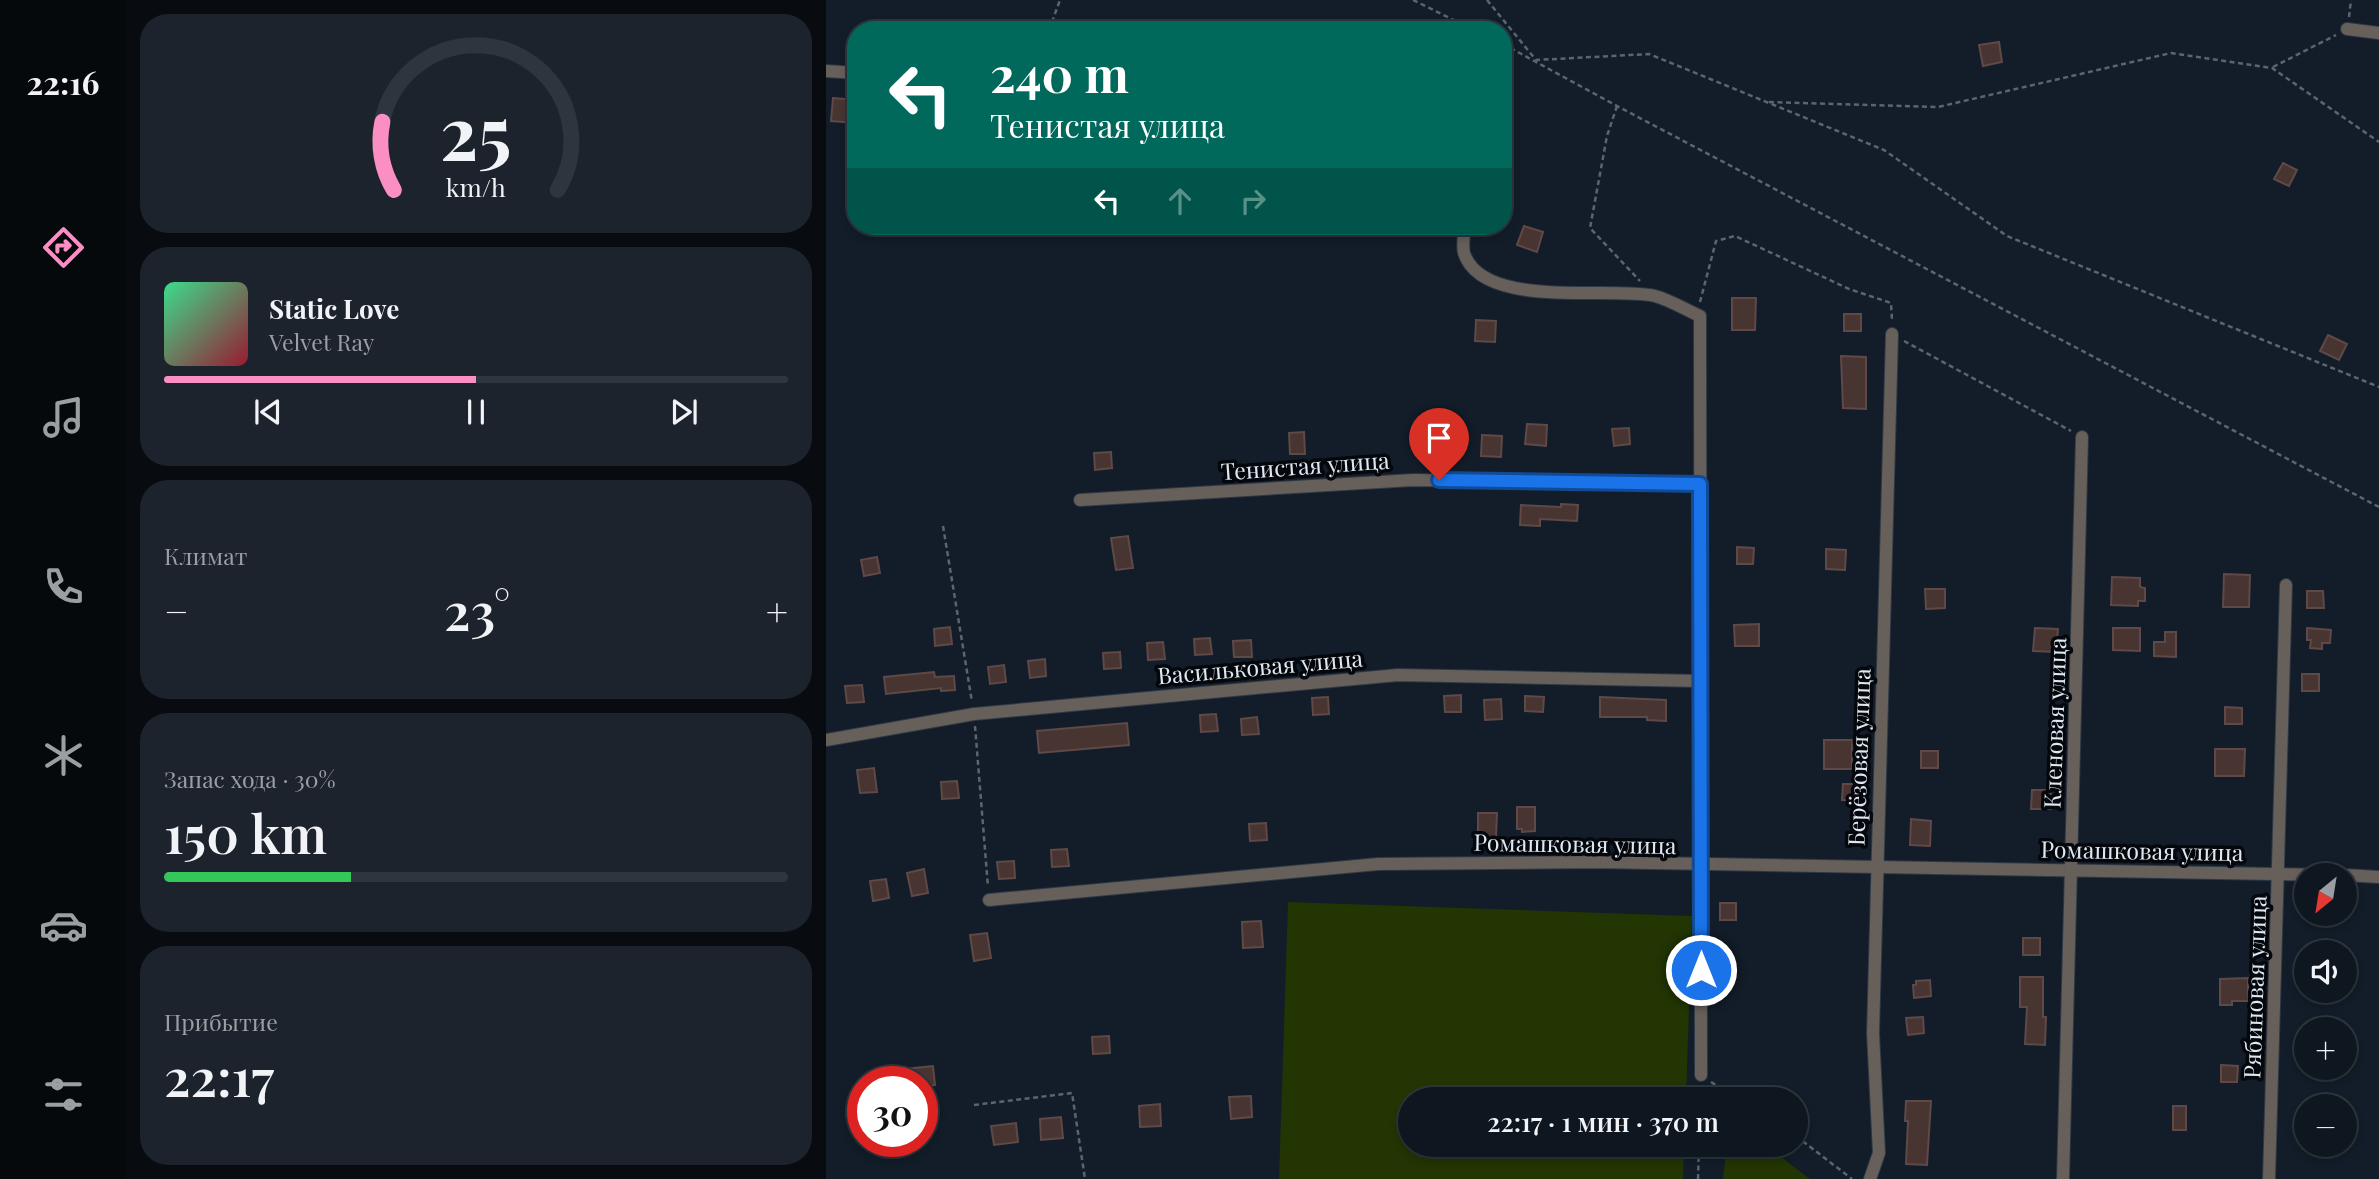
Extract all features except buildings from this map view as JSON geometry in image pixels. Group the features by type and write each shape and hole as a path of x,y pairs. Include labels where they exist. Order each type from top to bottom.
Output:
{"street":[{"path":"2347,29 2379,33"},
{"path":"826,71 847,72"},
{"path":"1465,235 1464,251 1474,269 1493,280 1526,291 1655,296 1700,316 1701,1075"},
{"name":"Берёзовая улица","path":"1870,1179 1879,1153 1873,1033 1892,334"},
{"name":"Кленовая улица","path":"2063,1179 2082,437"},
{"name":"Тенистая улица","path":"1080,500 1413,480 1700,484"},
{"name":"Рябиновая улица","path":"2269,1179 2286,585"},
{"name":"Васильковая улица","path":"826,740 974,714 1398,675 1701,681"},
{"name":"Ромашковая улица","path":"989,900 1378,864 1595,862 1702,866 2294,874"},
{"path":"2357,876 2379,877"}],"path":[{"path":"1052,21 1060,0"},
{"path":"1413,0 1456,21"},
{"path":"1487,0 1504,21"},
{"path":"2272,68 2347,29 2351,0"},
{"path":"1512,31 1535,60"},
{"path":"1512,48 1616,106 2379,507"},
{"path":"1766,102 1938,107 2171,53 2272,68 2379,142"},
{"path":"1535,60 1649,54 1884,150 2007,236 2379,387"},
{"path":"1616,106 1607,136 1590,228 1655,296"},
{"path":"1700,316 1701,295 1716,241 1735,236 1849,289 1891,303 1892,334 2082,437"},
{"path":"1701,1075 1720,1087"},
{"path":"974,1105 1072,1093 1085,1179"},
{"path":"1808,1145 1852,1179"},
{"path":"1698,1179 1699,1157"}],"green space":[{"path":"1288,902 1692,916 1686,1087 1398,1087 1398,1157 1684,1157 1683,1179 1279,1179"},
{"path":"1726,1157 1781,1157 1810,1179 1723,1179"}],"route":[{"path":"1439,480 1700,484 1701,970"}]}
